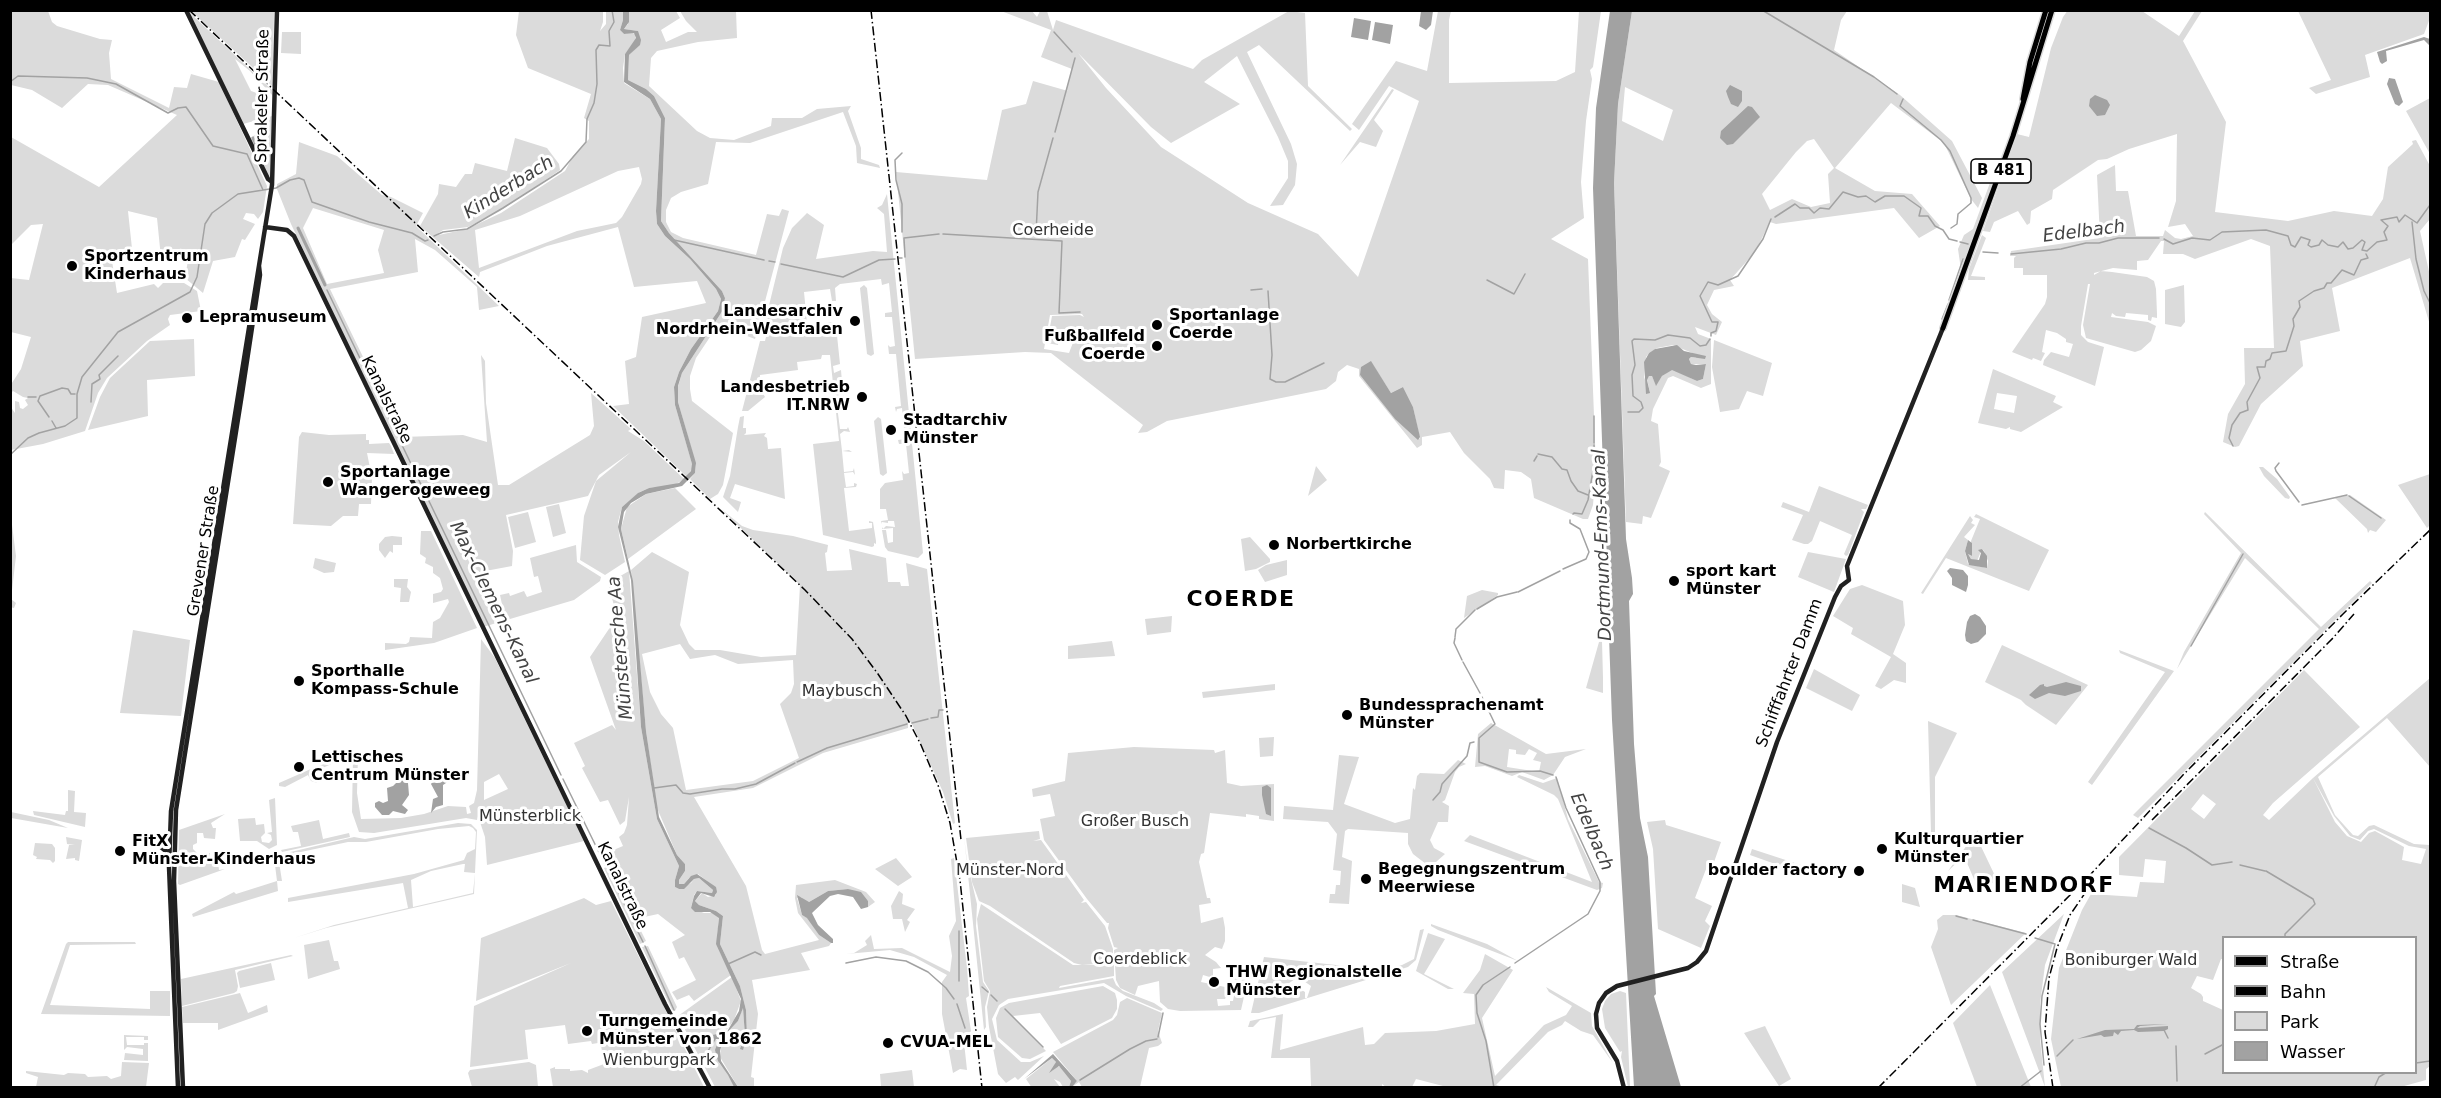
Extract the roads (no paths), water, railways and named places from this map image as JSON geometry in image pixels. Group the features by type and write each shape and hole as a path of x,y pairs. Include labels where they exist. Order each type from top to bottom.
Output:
{"main road":[{"path":"186,10 272,186"},
{"name":"Sprakeler Straße","path":"272,186 277,10"},
{"name":"Schifffahrter Damm","path":"2022,110 2030,62 2046,10"},
{"name":"Schifffahrter Damm","path":"1624,1088 1617,1061 1599,1034 1596,1018 1602,997 1612,989 1691,966 1702,957 1706,949 1777,742 1834,597 1841,586 1849,580 1847,566 1943,328 2022,110 2052,10"},
{"name":"Grevener Straße","path":"183,1088 171,840 196,645 272,186"},
{"name":"Kanalstraße","path":"265,227 287,230 294,236 665,1004 710,1088"},
{"name":"Grevener Straße","path":"178,1088 168,854 260,275 259,266"},
{"path":"152,840 162,846 168,854"}],"water":[{"path":"623,11 629,11 629,22 624,29 638,31 641,40 640,45 629,55 628,80 654,96 665,118 661,221 669,233 722,291 725,298 723,310 682,373 678,386 678,402 696,463 695,473 682,486 646,494 631,503 624,512 621,529 633,581 646,731 659,817 677,855 685,864 685,871 679,884 684,884 691,876 697,874 716,887 717,892 714,897 701,893 695,901 723,916 720,944 740,986 746,1010 747,1036 743,1050 740,1049 745,1036 743,1008 738,1021 724,1036 720,1051 721,1061 738,1087 734,1087 718,1061 715,1050 719,1039 716,1039 702,1060 714,1039 702,1033 710,1035 725,1033 739,1011 741,999 716,944 719,918 710,912 695,912 691,908 697,891 712,893 713,890 699,878 694,879 684,889 675,887 679,866 657,819 641,727 631,580 618,527 622,507 638,493 649,488 679,483 691,471 692,464 675,405 674,387 691,349 718,311 721,299 716,289 690,259 665,236 657,224 661,119 650,99 624,82 625,54 636,38 634,33 624,34 620,30"},
{"path":"1421,11 1433,11 1431,25 1426,30 1419,26"},
{"path":"1610,11 1632,11 1618,104 1614,183 1626,539 1633,594 1629,601 1634,744 1640,818 1648,857 1656,994 1654,996 1681,1087 1634,1087 1612,720 1593,188 1596,108"},
{"path":"1354,18 1371,21 1368,40 1351,37"},
{"path":"1375,22 1393,25 1390,44 1372,40"},
{"path":"2424,37 2430,39 2430,46 2424,40 2386,51 2387,61 2382,64 2380,62 2377,52"},
{"path":"2389,78 2395,79 2403,102 2399,106 2395,104 2387,84"},
{"path":"1730,85 1742,91 1742,101 1738,107 1731,104 1728,97 1726,91"},
{"path":"2095,95 2107,100 2110,105 2105,115 2097,116 2089,106 2090,99"},
{"path":"1748,106 1752,107 1760,117 1733,144 1727,145 1720,138 1721,131"},
{"path":"1677,345 1684,351 1706,356 1705,359 1691,357 1689,359 1691,364 1706,364 1703,379 1697,381 1672,370 1662,376 1656,386 1652,376 1649,376 1647,380 1650,393 1646,394 1644,362 1649,353 1655,349"},
{"path":"1371,361 1391,393 1403,387 1413,407 1420,437 1418,440 1395,419 1360,375 1361,367"},
{"path":"1968,540 1972,543 1972,556 1968,554 1971,559 1979,560 1981,553 1978,550 1982,549 1987,556 1987,568 1969,565 1965,551"},
{"path":"1950,568 1963,570 1968,576 1966,592 1952,585 1952,578 1947,571"},
{"path":"1975,614 1986,626 1986,634 1978,642 1971,644 1966,641 1965,635 1967,622 1970,616"},
{"path":"2066,682 2081,686 2081,691 2065,696 2049,693 2035,699 2029,695 2040,685 2044,684 2047,687"},
{"path":"432,773 441,773 448,777 449,781 443,785 443,805 436,807 431,813 433,799 438,797 431,784 435,778"},
{"path":"400,779 408,783 409,795 402,805 408,810 405,814 393,811 389,815 382,815 375,807 375,803 388,801 387,788"},
{"path":"1267,785 1271,788 1271,816 1266,814 1262,795 1262,787"},
{"path":"848,889 861,892 868,901 868,907 861,909 853,897 838,894 830,896 812,913 818,925 833,939 831,943 819,935 807,918 802,915 797,895 809,902 828,891"},
{"path":"2168,1024 2137,1028 2168,1026 2168,1029 2164,1031 2121,1031 2118,1035 2114,1032 2113,1036 2101,1035 2077,1039 2105,1030 2134,1029 2137,1025"},
{"path":"1053,1054 1077,1081 1072,1087 1069,1087 1071,1081 1059,1066 1049,1073 1056,1062 1052,1058 1024,1079"}],"waterway":[{"name":"Kinderbach","path":"434,236 443,232 467,229 503,208 561,171 586,142 587,119 594,103 597,84 596,50 599,45 610,46 609,31 614,22 612,10"},
{"path":"1762,10 1874,77 1897,94"},
{"path":"1054,32 1072,52"},
{"path":"1055,132 1075,58"},
{"path":"10,82 18,76 87,78 116,84 168,113 186,107 213,146 247,154 263,190"},
{"path":"1903,99 1900,106 1941,140 1950,151 1971,198 1971,203 1958,214 1957,224 1951,228"},
{"path":"253,138 262,158"},
{"path":"1036,234 1038,192 1053,138"},
{"path":"902,153 895,160 896,180 902,204 902,232"},
{"name":"Kinderbach","path":"10,455 28,438 65,426 77,418 77,394 82,377 118,332 190,292 197,277 205,224 212,213 238,194 276,188 299,178 304,180 312,202 369,222 412,233 425,241 428,240"},
{"name":"Edelbach","path":"1775,217 1795,204 1800,208 1809,208 1814,213 1820,208 1829,209 1843,192 1858,197 1866,196 1875,202 1885,196 1904,196 1921,208 1919,216 1928,216 1949,239 1957,241"},
{"name":"Edelbach","path":"2367,251 2377,242 2387,240 2384,232 2388,226 2381,220 2397,217 2399,222 2405,215 2417,223 2430,205"},
{"name":"Edelbach","path":"1711,336 1711,333 1716,331 1718,322 1712,322 1700,296 1708,282 1718,285 1738,276 1763,239 1771,219"},
{"path":"2412,222 2416,259 2424,291 2430,303"},
{"name":"Max-Clemens-Kanal","path":"298,228 325,285"},
{"name":"Edelbach","path":"2164,239 2173,244 2192,238 2210,240 2222,232 2266,230 2288,236 2291,245 2295,247 2301,237 2310,240 2308,245 2311,247 2319,245 2322,240 2328,245 2338,247 2343,242 2348,249 2353,248 2362,240 2365,242 2362,250 2367,251"},
{"path":"905,257 904,238 939,234"},
{"path":"943,234 1062,241 1059,313 1080,312"},
{"name":"Edelbach","path":"2011,254 2061,249 2118,238 2159,238"},
{"path":"674,240 764,260"},
{"name":"Edelbach","path":"1960,242 1968,244"},
{"name":"Edelbach","path":"1983,252 1998,253"},
{"path":"2233,446 2229,438 2232,425 2240,413 2248,410 2247,402 2260,378 2257,367 2265,367 2272,353 2286,351 2294,326 2293,319 2300,307 2299,301 2314,291 2324,288 2327,283 2331,283 2342,270 2354,275 2361,260 2368,258 2366,254"},
{"path":"781,264 843,277 879,260 895,259"},
{"path":"1949,300 1963,259"},
{"path":"769,261 775,262"},
{"path":"1487,280 1514,294 1525,274"},
{"path":"1251,290 1262,289"},
{"name":"Max-Clemens-Kanal","path":"327,290 399,439"},
{"path":"1268,291 1272,355 1270,379 1285,382 1324,363"},
{"path":"1942,319 1948,304"},
{"name":"Edelbach","path":"1628,412 1639,412 1643,408 1641,402 1633,396 1632,375 1635,365 1632,341 1634,339 1655,340 1668,335 1690,338 1700,346 1706,345 1710,339"},
{"path":"91,402 92,384 100,379 99,375 118,356"},
{"path":"49,417 38,401 40,396 62,388 75,394"},
{"path":"28,397 36,397"},
{"name":"Edelbach","path":"1594,416 1594,443"},
{"path":"52,421 56,428"},
{"name":"Max-Clemens-Kanal","path":"401,443 561,775"},
{"name":"Edelbach","path":"1573,514 1582,514 1588,500 1594,465 1594,445"},
{"name":"Dortmund-Ems-Kanal","path":"1538,454 1552,457 1562,469 1567,470 1578,491 1588,495"},
{"path":"1534,461 1537,456"},
{"path":"2279,463 2275,468 2276,471 2299,502"},
{"path":"2302,505 2347,495"},
{"path":"2349,496 2381,518"},
{"name":"Edelbach","path":"1563,569 1586,559 1589,552 1580,529 1570,523 1570,520"},
{"path":"2191,646 2243,554"},
{"name":"Edelbach","path":"1518,592 1560,571"},
{"name":"Edelbach","path":"1477,609 1497,597 1517,592"},
{"name":"Edelbach","path":"1455,637 1456,629 1475,610"},
{"name":"Edelbach","path":"1455,638 1454,643 1462,660"},
{"name":"Edelbach","path":"1463,662 1480,693"},
{"name":"Edelbach","path":"1482,697 1495,724 1479,738 1479,762 1507,772 1540,771 1553,775"},
{"path":"931,718 938,717 939,710 943,710"},
{"path":"912,723 928,719"},
{"path":"797,762 827,748 907,724"},
{"path":"1433,800 1440,792 1442,784 1467,756 1470,743 1474,742"},
{"path":"654,788 676,785 683,793 690,794 735,789 756,784 795,763"},
{"name":"Edelbach","path":"1515,963 1588,914 1600,891 1600,882 1566,808 1556,777"},
{"name":"Max-Clemens-Kanal","path":"563,779 643,942"},
{"path":"2149,828 2212,865 2232,862"},
{"path":"2240,865 2265,871"},
{"path":"2266,871 2313,899 2315,904 2285,936"},
{"path":"1956,916 1967,919"},
{"path":"1973,920 2026,934"},
{"path":"959,931 959,981"},
{"path":"2035,938 2055,944 2042,996 2040,1024 2044,1065"},
{"name":"Max-Clemens-Kanal","path":"645,946 674,1010"},
{"path":"728,964 755,952 761,955"},
{"path":"846,963 876,957 906,961 928,972 946,988 954,999"},
{"name":"Edelbach","path":"1494,1088 1486,1041 1477,1013 1476,995 1483,985 1510,967"},
{"path":"982,987 988,992"},
{"path":"991,995 997,1001"},
{"path":"957,1004 965,1028"},
{"path":"1005,1009 1043,1047"},
{"path":"1158,1037 1163,1013"},
{"name":"Max-Clemens-Kanal","path":"679,1017 681,1023"},
{"path":"2164,1030 2168,1038"},
{"path":"1080,1080 1130,1049 1146,1041 1157,1039"},
{"path":"2057,1056 2073,1040"},
{"path":"2205,1054 2222,1045"},
{"path":"2176,1046 2177,1081"},
{"path":"2417,1063 2430,1061"},
{"path":"2019,1088 2041,1071"},
{"path":"2374,1088 2379,1077 2384,1074"}],"railway":[{"path":"189,10 805,590 852,639 878,674 906,716 921,745 938,785 950,823 960,880 982,1088"},
{"path":"871,10 961,840"},
{"path":"1878,1088 2089,876 2184,774 2430,530"},
{"path":"2152,820 2333,638 2354,614"},
{"path":"2053,1088 2045,1032 2049,978 2057,948 2070,915 2094,880"}],"place":[{"name":"Sportzentrum Kinderhaus","path":"72,266"},
{"name":"Lepramuseum","path":"187,318"},
{"name":"Landesarchiv Nordrhein-Westfalen","path":"855,321"},
{"name":"Sportanlage Coerde","path":"1157,325"},
{"name":"Fußballfeld Coerde","path":"1157,346"},
{"name":"Landesbetrieb IT.NRW","path":"862,397"},
{"name":"Stadtarchiv Münster","path":"891,430"},
{"name":"Sportanlage Wangerogeweeg","path":"328,482"},
{"name":"Norbertkirche","path":"1274,545"},
{"name":"sport kart Münster","path":"1674,581"},
{"name":"Sporthalle Kompass-Schule","path":"299,681"},
{"name":"Bundessprachenamt Münster","path":"1347,715"},
{"name":"Lettisches Centrum Münster","path":"299,767"},
{"name":"Kulturquartier Münster","path":"1882,849"},
{"name":"FitX Münster-Kinderhaus","path":"120,851"},
{"name":"boulder factory","path":"1859,871"},
{"name":"Begegnungszentrum Meerwiese","path":"1366,879"},
{"name":"THW Regionalstelle Münster","path":"1214,982"},
{"name":"Turngemeinde Münster von 1862","path":"587,1031"},
{"name":"CVUA-MEL","path":"888,1043"}],"district":[{"name":"COERDE","path":"1241,600"},
{"name":"MARIENDORF","path":"2024,886"}],"park label":[{"name":"Coerheide","path":"1053,231"},
{"name":"Maybusch","path":"842,692"},
{"name":"Münsterblick","path":"530,817"},
{"name":"Großer Busch","path":"1135,822"},
{"name":"Münster-Nord","path":"1010,871"},
{"name":"Coerdeblick","path":"1140,960"},
{"name":"Boniburger Wald","path":"2131,961"},
{"name":"Wienburgpark","path":"659,1061"}],"water label":[{"name":"Münstersche Aa","path":"621,648"}]}
